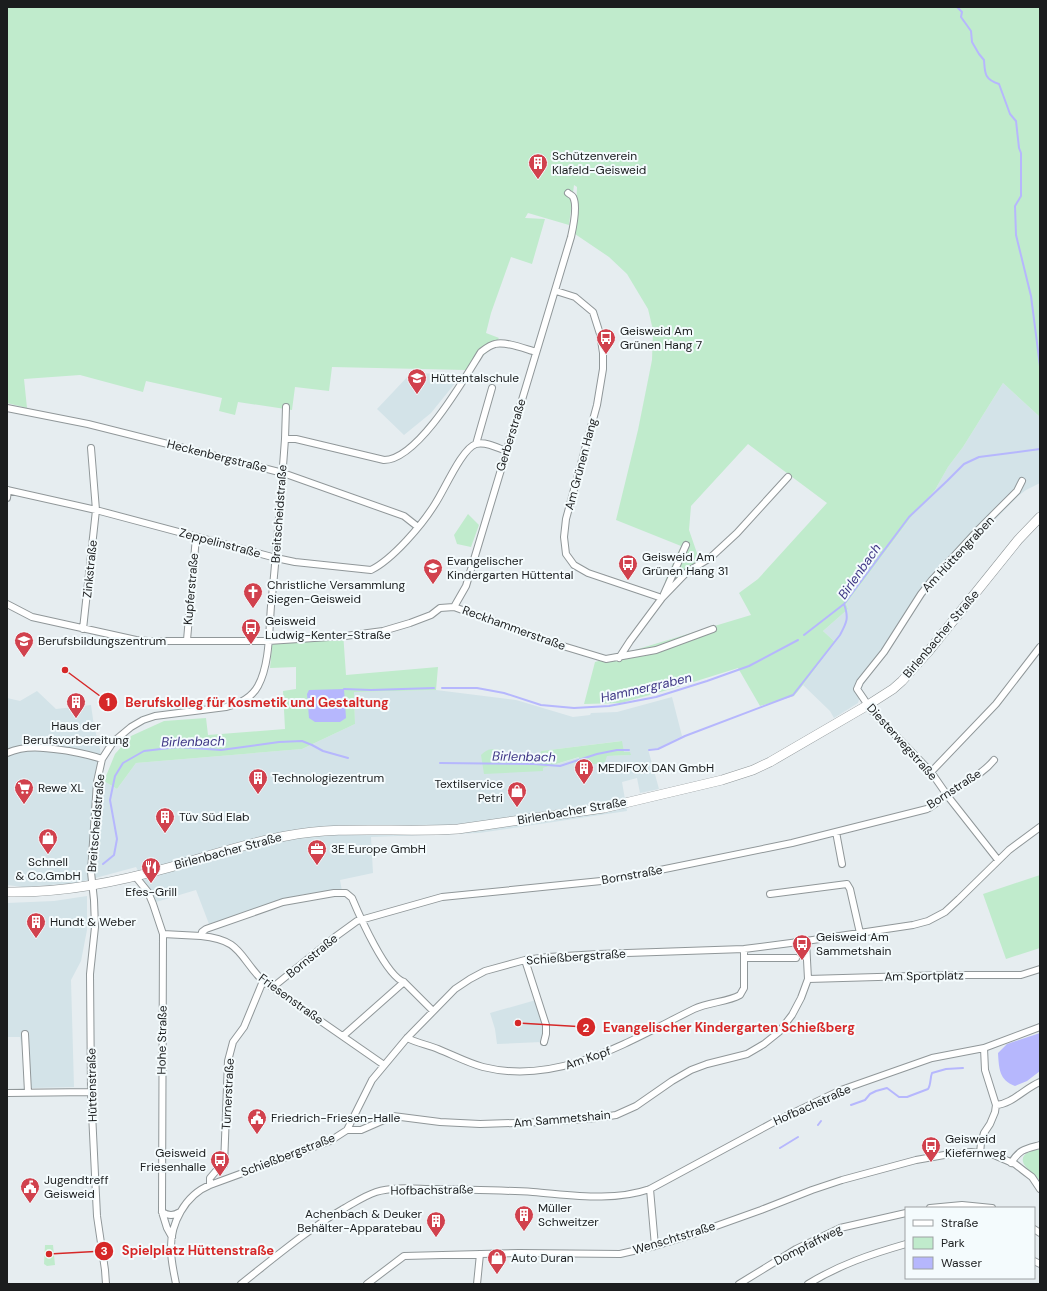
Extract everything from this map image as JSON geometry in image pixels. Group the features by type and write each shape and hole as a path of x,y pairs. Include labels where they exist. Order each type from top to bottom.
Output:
{"main road":[{"name":"Birlenbacher Straße","path":"7,892 33,893 92,886 171,867 252,843 288,835 331,830 435,831 458,829 604,808 736,776 770,762 868,705 892,689 911,672 1018,540 1040,517"}],"street":[{"name":"Gerberstraße","path":"454,607 466,586 536,352 556,291 574,226 575,206 573,197 568,193"},
{"name":"Am Grünen Hang","path":"556,291 576,297 593,312 600,334 603,353 603,369 597,404 566,519 564,536 566,554 574,565 588,573 662,598"},
{"path":"285,439 296,439 389,460 404,453 422,436 445,408 481,352 496,344 503,344 536,352"},
{"name":"Zeppelinstraße","path":"8,490 96,510 276,558 295,562 371,570 380,566 418,527 435,504 467,451 476,444 492,388"},
{"name":"Breitscheidstraße","path":"92,886 90,872 97,782 102,759 113,742 131,727 155,716 169,713 226,707 242,702 254,692 260,681 265,663 268,641 276,558 283,473 286,407"},
{"name":"Heckenbergstraße","path":"7,408 88,424 283,473 404,516 418,527"},
{"path":"476,444 488,444 506,451"},
{"path":"91,448 96,510"},
{"path":"619,658 662,598 687,572 710,558 737,533 788,477"},
{"name":"Am Hüttengraben","path":"857,689 860,682 884,652 920,594 1017,491 1022,481"},
{"path":"7,498 8,490"},
{"name":"Zinkstraße","path":"83,629 96,510"},
{"name":"Kupferstraße","path":"187,640 196,537"},
{"path":"662,598 686,545"},
{"name":"Reckhammerstraße","path":"7,604 32,617 136,640 268,641 345,636 383,631 430,615 440,608 454,607 553,643 606,659 619,658 661,649 713,629"},
{"path":"931,772 996,704 1040,647"},
{"name":"Diesterwegstraße","path":"857,689 872,711 931,772 948,797"},
{"path":"7,753 16,749 43,747 91,755 102,759"},
{"name":"Bornstraße","path":"273,987 336,937 362,919 442,897 611,880 836,832 927,809 948,797 988,768 994,760"},
{"path":"948,797 998,860"},
{"name":"Schießbergstraße","path":"176,1284 171,1250 172,1237 180,1212 193,1195 210,1185 330,1141 347,1130 372,1080 384,1064 455,989 485,971 525,960 548,957 744,949 806,942 893,929 928,921 945,912 1009,850 1040,827"},
{"path":"836,832 842,864"},
{"name":"Hohe Straße","path":"136,876 148,892 163,934 162,1212"},
{"path":"770,894 847,884 850,889 860,933"},
{"name":"Hüttenstraße","path":"92,886 95,927 90,974 91,1092 97,1216 107,1280 106,1284"},
{"path":"200,936 206,929 283,902 334,893 346,893 352,898 380,955 399,980 404,982 433,1011"},
{"name":"Friesenstraße","path":"163,934 222,939 234,946 263,981 384,1064"},
{"name":"Am Sammetshain","path":"347,1130 361,1130 393,1116 440,1122 480,1124 545,1122 616,1115 636,1106 690,1070 747,1054 764,1044 779,1032 792,1015 801,998 808,979 806,942"},
{"name":"Am Kopf","path":"407,1038 482,1067 509,1071 535,1072 584,1061 624,1045 698,1007 740,995 744,988 744,949"},
{"path":"744,958 796,958"},
{"path":"525,960 546,1025 544,1042"},
{"name":"Am Sportplatz","path":"808,979 947,975 1021,975 1040,968"},
{"name":"Turnerstraße","path":"210,1185 210,1178 224,1165 227,1070 231,1050 235,1039 244,1027 263,981"},
{"path":"343,1036 404,982"},
{"name":"Hofbachstraße","path":"241,1284 295,1241 326,1219 360,1199 376,1192 398,1189 480,1190 601,1197 624,1196 650,1189 770,1124 841,1090 932,1058 984,1048 1040,1027"},
{"path":"24,1034 28,1092"},
{"path":"980,1153 984,1133 990,1124 996,1106 986,1070 984,1048"},
{"path":"996,1106 1003,1105 1040,1082"},
{"path":"7,1093 91,1092"},
{"path":"1011,1163 1021,1151 1040,1145"},
{"name":"Wenschtstraße","path":"367,1284 404,1256 480,1254 620,1254 655,1246 698,1233 842,1180 950,1154 980,1153 994,1155 1020,1168 1032,1177 1040,1189"},
{"path":"650,1189 655,1246"},
{"path":"941,1207 962,1205 982,1207"},
{"path":"162,1212 167,1215 174,1215 180,1212"},
{"name":"Schießbergstraße","path":"162,1212 167,1228 172,1237"},
{"name":"Dompfaffweg","path":"738,1284 796,1249 840,1228 905,1213"},
{"path":"808,1284 842,1266 867,1256 905,1244"},
{"path":"477,1284 480,1254"}],"shaded area":[{"name":"Hüttentalschule","path":"411,373 441,374 456,382 431,413 404,435 377,409"},
{"path":"1003,383 1040,417 1040,483 1018,496 933,584 863,685 858,703 834,718 830,711 803,685 835,642 823,631 848,609 846,604 911,517 935,490 948,467 963,447"},
{"path":"436,690 516,700 573,717 590,715 591,713 617,712 672,697 682,736 658,748 648,749 659,789 640,793 637,778 622,782 627,811 479,833 371,837 373,873 340,880 342,891 305,894 288,898 209,924 196,890 156,902 136,867 77,883 23,887 7,885 7,698 20,701 37,691 56,709 91,705 94,726 100,749 104,781 117,789 136,763 302,749 355,724 354,692","holes":["621,741 624,752 630,755 607,756 581,767 580,757 543,768 543,770 481,755 515,756 515,754 540,754 541,751"]},
{"path":"87,896 87,930 81,961 71,980 74,1087 31,1088 20,1037 7,1037 7,903 54,901"},
{"path":"536,1000 542,1019 542,1042 497,1044 495,1029 490,1013"}],"green space":[{"path":"7,7 1040,7 1040,417 1003,383 963,447 948,467 935,490 911,517 846,604 848,609 823,631 835,642 794,696 760,706 738,668 621,703 584,704 595,662 751,615 739,593 758,579 827,503 748,444 691,506 689,530 699,559 675,587 665,581 681,546 616,520 638,430 652,360 653,330 648,309 627,274 609,257 575,234 577,187 574,185 569,225 528,213 525,218 545,219 532,264 511,257 491,313 486,333 499,338 492,348 466,370 332,367 329,391 295,387 292,410 238,402 235,415 219,411 222,398 146,381 143,392 80,375 24,379 27,408 7,403"},
{"path":"468,514 479,525 471,547 457,544 454,535"},
{"path":"343,632 346,675 438,667 436,690 354,692 355,724 302,749 136,763 117,789 104,781 115,754 131,736 164,721 206,718 208,735 285,729 283,691 296,689 296,667 270,668 273,636"},
{"path":"622,741 624,752 630,752 631,755 607,756 605,762 580,767 579,757 543,768 543,771 484,774 481,755 490,750 501,750 502,755 515,756 515,754 540,754 541,751"},
{"path":"1040,875 1040,948 1006,959 983,894"},
{"path":"1040,1149 1040,1181 1026,1167 1023,1163 1023,1159 1029,1152"},
{"path":"45,1245 53,1245 55,1265 47,1266 44,1264"}],"water":[{"path":"344,689 346,718 340,722 315,722 309,718 307,694 309,690"},
{"path":"1040,1033 1040,1071 1027,1081 1015,1086 1003,1077 999,1064 998,1053 1007,1044"}],"waterway":[{"path":"957,7 962,12 961,17 971,31 972,42 984,60 986,75 990,80 999,84 1010,114 1016,121 1019,148 1021,153 1021,196 1015,206 1016,235 1031,296 1040,366"},
{"name":"Birlenbach","path":"649,750 658,749 685,736 793,695 840,635 846,620 844,604 909,517 964,464 979,457 1040,449"},
{"name":"Hammergraben","path":"804,635 844,604"},
{"name":"Hammergraben","path":"442,688 477,688 504,693 541,705 574,708 609,706 656,697 707,681 749,666 798,640"},
{"name":"Hammergraben","path":"344,689 371,690 434,688"},
{"name":"Birlenbach","path":"103,864 114,855 117,839 110,800 115,776 123,763 144,751 178,747 221,750 279,742 302,741 323,751 348,758"},
{"name":"Birlenbach","path":"440,763 534,764 560,766 597,754 617,750 629,750"},
{"path":"851,1105 865,1100 870,1094 876,1091 887,1088 899,1097 907,1097 928,1089 930,1086 932,1073 946,1069 963,1068"},
{"path":"818,1125 821,1121"},
{"path":"780,1148 798,1137"}],"place":[{"name":"Schützenverein Klafeld-Geisweid","path":"538,180"},
{"name":"Geisweid Am Grünen Hang 7","path":"606,355"},
{"name":"Hüttentalschule","path":"417,395"},
{"name":"Geisweid Am Grünen Hang 31","path":"628,581"},
{"name":"Evangelischer Kindergarten Hüttental","path":"433,585"},
{"name":"Christliche Versammlung Siegen-Geisweid","path":"253,609"},
{"name":"Geisweid Ludwig-Kenter-Straße","path":"251,645"},
{"name":"Berufsbildungszentrum","path":"24,658"},
{"name":"Berufskolleg für Kosmetik und Gestaltung","path":"65,670"},
{"name":"Haus der Berufsvorbereitung","path":"76,719"},
{"name":"MEDIFOX DAN GmbH","path":"584,785"},
{"name":"Technologiezentrum","path":"258,795"},
{"name":"Rewe XL","path":"24,805"},
{"name":"Textilservice Petri","path":"517,808"},
{"name":"Tüv Süd Elab","path":"165,834"},
{"name":"Schnell & Co.GmbH","path":"48,855"},
{"name":"3E Europe GmbH","path":"317,866"},
{"name":"Efes-Grill","path":"151,884"},
{"name":"Hundt & Weber","path":"36,939"},
{"name":"Geisweid Am Sammetshain","path":"802,961"},
{"name":"Evangelischer Kindergarten Schießberg","path":"518,1023"},
{"name":"Friedrich-Friesen-Halle","path":"257,1135"},
{"name":"Geisweid Kiefernweg","path":"931,1163"},
{"name":"Geisweid Friesenhalle","path":"220,1177"},
{"name":"Jugendtreff Geisweid","path":"30,1204"},
{"name":"Müller Schweitzer","path":"524,1232"},
{"name":"Achenbach & Deuker Behälter-Apparatebau","path":"436,1238"},
{"name":"Spielplatz Hüttenstraße","path":"49,1254"},
{"name":"Auto Duran","path":"497,1275"}]}
